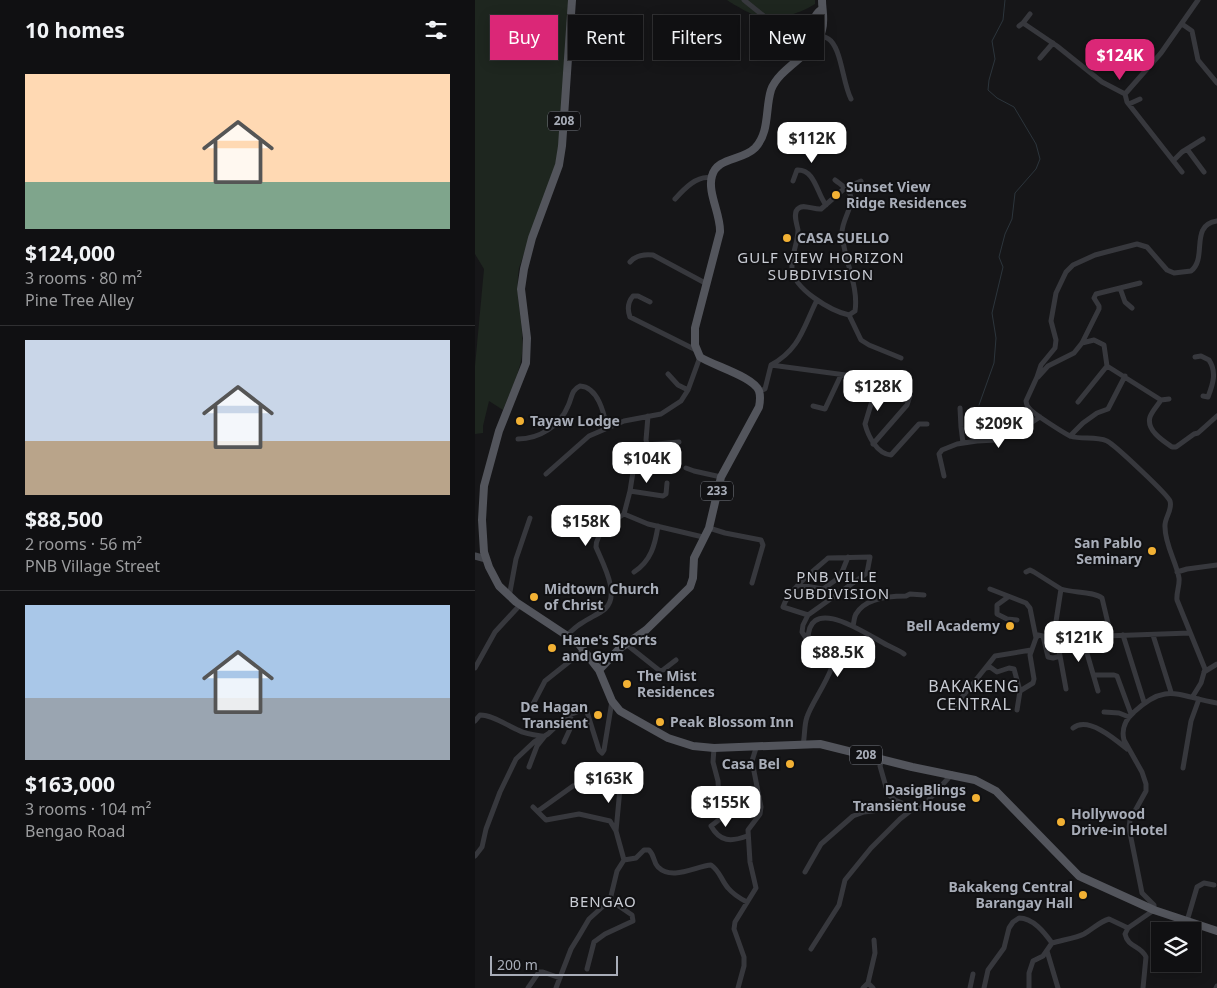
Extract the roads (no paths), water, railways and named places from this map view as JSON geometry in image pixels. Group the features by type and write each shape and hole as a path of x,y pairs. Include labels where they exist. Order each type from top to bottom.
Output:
{"main road":[{"name":"208","path":"572,0 559,165 532,238 523,269 521,289 527,354 522,376 499,431 484,486 482,520 485,556 499,586 509,597 567,635 584,650 599,670 612,701 623,713 668,738 693,746 714,748 826,745 975,780 996,791 1079,876 1154,910 1217,931"},
{"path":"822,0 823,15"},
{"path":"817,15 822,9"},
{"path":"759,391 756,386 747,380 698,354 695,328 721,224 711,191 711,178 719,165 745,155 757,145 765,126 771,91 782,74 797,60"},
{"name":"233","path":"599,670 615,652 646,630 689,587 693,578 694,558 709,528 721,477 736,446 757,413 760,401 759,391"},
{"path":"475,552 485,556"},
{"path":"475,556 485,556"}],"street":[{"path":"744,0 763,15"},
{"path":"1125,94 1156,60 1198,0"},
{"path":"1029,14 1021,24 1053,43 1102,82 1125,94 1129,104 1182,172"},
{"path":"1181,24 1192,30 1198,60 1217,83"},
{"path":"824,37 835,47 851,99"},
{"path":"1040,58 1053,43"},
{"path":"1129,104 1140,99"},
{"path":"1174,160 1187,148 1203,139"},
{"path":"1187,148 1204,172"},
{"path":"793,181 797,170 807,172 813,179 820,197 826,205"},
{"path":"675,200 683,190 700,178 711,178"},
{"path":"835,180 845,188 851,200 841,229 856,305 855,311 849,315"},
{"path":"861,180 845,188 818,210 803,206 796,211 798,231 792,270 801,286 817,300 849,315 861,340 901,358"},
{"path":"1193,696 1201,683 1204,672 1202,660 1177,600 1176,592 1179,580 1165,534 1165,520 1171,505 1168,497 1119,449 1109,442 1095,438 1070,436 1030,410 1026,401 1041,365 1056,346 1051,321 1056,293 1066,272 1073,266 1100,253 1141,244 1147,247 1167,270 1174,273 1191,271 1198,264 1200,257 1201,232 1208,224 1217,221"},
{"path":"630,262 644,254 653,255 707,284"},
{"path":"847,260 864,257"},
{"path":"1037,377 1048,366 1074,353 1082,343 1099,309 1094,298 1096,294 1140,283"},
{"path":"1120,288 1125,302 1132,308"},
{"path":"546,474 589,436 631,420 661,414 681,401 688,390 698,354 630,317 629,300 633,296 638,296 650,302"},
{"path":"759,391 767,386 771,365 784,357 797,344 817,300"},
{"path":"1077,402 1107,366 1104,345 1094,340 1082,343"},
{"path":"1195,357 1204,357 1211,364 1214,372 1215,386 1208,397 1203,396"},
{"path":"771,365 868,378 908,390 910,396 907,405 873,444"},
{"path":"1107,366 1161,400 1169,400"},
{"path":"668,374 678,385 688,390"},
{"path":"813,406 825,409 841,375"},
{"path":"1070,436 1097,413 1108,409 1125,376"},
{"path":"878,381 865,424 873,444 889,455 919,424 927,424"},
{"path":"518,439 533,438 554,425 568,408 575,389 579,386 588,388 597,398 607,428"},
{"path":"1161,400 1150,417 1150,426 1157,436 1172,447 1176,447 1198,433 1217,416"},
{"path":"960,408 963,443"},
{"path":"648,416 647,445 650,457"},
{"path":"944,476 940,452 963,443 996,440 1020,430 1040,417"},
{"path":"647,445 679,442"},
{"path":"686,468 721,477"},
{"path":"567,635 581,623 610,604 612,592 610,583 596,546 596,541 600,534 624,514 631,491 633,472"},
{"path":"631,491 664,496 667,483"},
{"path":"624,514 648,524 703,538"},
{"path":"509,597 516,559 530,518"},
{"path":"634,572 648,560 654,547 658,526"},
{"path":"709,528 761,540 763,545 752,584"},
{"path":"799,584 823,589 840,577 848,557"},
{"path":"803,745 806,718 828,677 835,654 833,647 808,641 802,632 803,625 808,614 867,573 870,557 828,558 799,584 783,607 808,614"},
{"path":"1177,572 1217,565"},
{"path":"1025,572 1029,570 1034,572 1061,589 1078,593 1096,594 1102,598 1111,636"},
{"path":"990,589 1028,604 1036,638"},
{"path":"1061,589 1055,640 1066,689"},
{"path":"853,626 856,615 873,600 910,594 924,595"},
{"path":"1008,597 997,605 997,614 1007,619 1017,620"},
{"path":"475,668 495,632 520,605"},
{"path":"808,641 809,630 812,625 823,617 853,626 904,654"},
{"path":"1098,691 1084,641 1088,638 1190,633"},
{"path":"1020,690 1034,681 1030,655 1039,634 1043,636 1048,657 1059,656"},
{"path":"1123,635 1144,702"},
{"path":"1153,635 1171,692"},
{"path":"626,644 660,671 676,660"},
{"path":"533,704 545,681 584,650"},
{"path":"955,706 993,657 998,654 1031,650"},
{"path":"1204,672 1217,664"},
{"path":"986,668 989,667 997,672 1013,668 1020,690 1017,710"},
{"path":"1093,675 1117,676 1130,716"},
{"path":"1144,987 1146,957 1144,953 1128,942 1125,934 1128,928 1154,910 1155,905 1141,889 1129,828 1130,820 1146,788 1143,772 1122,735 1125,724 1130,716 1144,702 1155,696 1171,692 1217,702"},
{"path":"1183,768 1191,721 1199,699"},
{"path":"475,856 482,847 486,829 512,766 533,742 579,710 587,712 599,750 602,753 612,701"},
{"path":"1104,712 1130,716"},
{"path":"564,742 570,729 571,714"},
{"path":"475,721 478,716 483,715 504,722 518,730 545,735"},
{"path":"1073,728 1080,724 1098,729 1113,737 1131,752"},
{"path":"529,767 537,746 545,735"},
{"path":"714,748 713,762 718,781 720,819 711,826 715,833 726,839 736,840 747,836"},
{"path":"738,988 744,966 744,957 734,929 735,922 756,888 747,836 749,827 760,814 761,807 752,761 756,748"},
{"path":"882,759 880,766 888,794 895,800 914,808 920,808 952,774"},
{"path":"616,831 621,778"},
{"path":"538,811 573,786"},
{"path":"805,872 821,844 853,816 864,812 887,809 895,800"},
{"path":"533,807 544,818 549,820 575,814 605,819 613,823 624,860 617,871 610,900 589,919 571,949 556,988"},
{"path":"811,949 839,906 845,880 871,848 914,808"},
{"path":"624,860 636,858 644,850 649,850 653,854 655,864 659,869 663,870 682,873 711,865 719,872 723,882 735,895 747,902"},
{"path":"1187,921 1197,887 1204,883 1214,885"},
{"path":"587,969 594,942 605,934 633,921 632,915 610,900"},
{"path":"985,988 988,970 1004,948 1009,928 1013,922 1019,918 1029,920 1046,934 1052,943"},
{"path":"1029,988 1029,973 1033,961 1047,951 1052,943 1080,936 1109,919 1128,928"},
{"path":"863,988 868,983 875,953 874,940"},
{"path":"1047,951 1058,988"},
{"path":"528,988 539,972 560,978"},
{"path":"970,988 973,974"},
{"path":"868,983 873,988"}],"waterway":[{"path":"979,405 994,363 996,338 992,313 1003,267 999,257 1005,234 1012,219 1015,193 1036,169 1040,159 1036,144 1014,107 997,98 988,90 995,59 992,41 1003,20 1005,0"}],"place":[{"name":"Sunset View Ridge Residences","path":"836,195"},
{"name":"CASA SUELLO","path":"787,238"},
{"name":"Tayaw Lodge","path":"520,421"},
{"name":"San Pablo Seminary","path":"1152,551"},
{"name":"Midtown Church of Christ","path":"534,597"},
{"name":"Bell Academy","path":"1010,626"},
{"name":"Hane's Sports and Gym","path":"552,648"},
{"name":"The Mist Residences","path":"627,684"},
{"name":"De Hagan Transient","path":"598,715"},
{"name":"Peak Blossom Inn","path":"660,722"},
{"name":"Casa Bel","path":"790,764"},
{"name":"DasigBlings Transient House","path":"976,798"},
{"name":"Hollywood Drive-in Hotel","path":"1061,822"},
{"name":"Bakakeng Central Barangay Hall","path":"1083,895"}],"district":[{"name":"GULF VIEW HORIZON SUBDIVISION","path":"821,266"},
{"name":"PNB VILLE SUBDIVISION","path":"837,586"},
{"name":"BAKAKENG CENTRAL","path":"974,695"},
{"name":"BENGAO","path":"603,902"}]}
